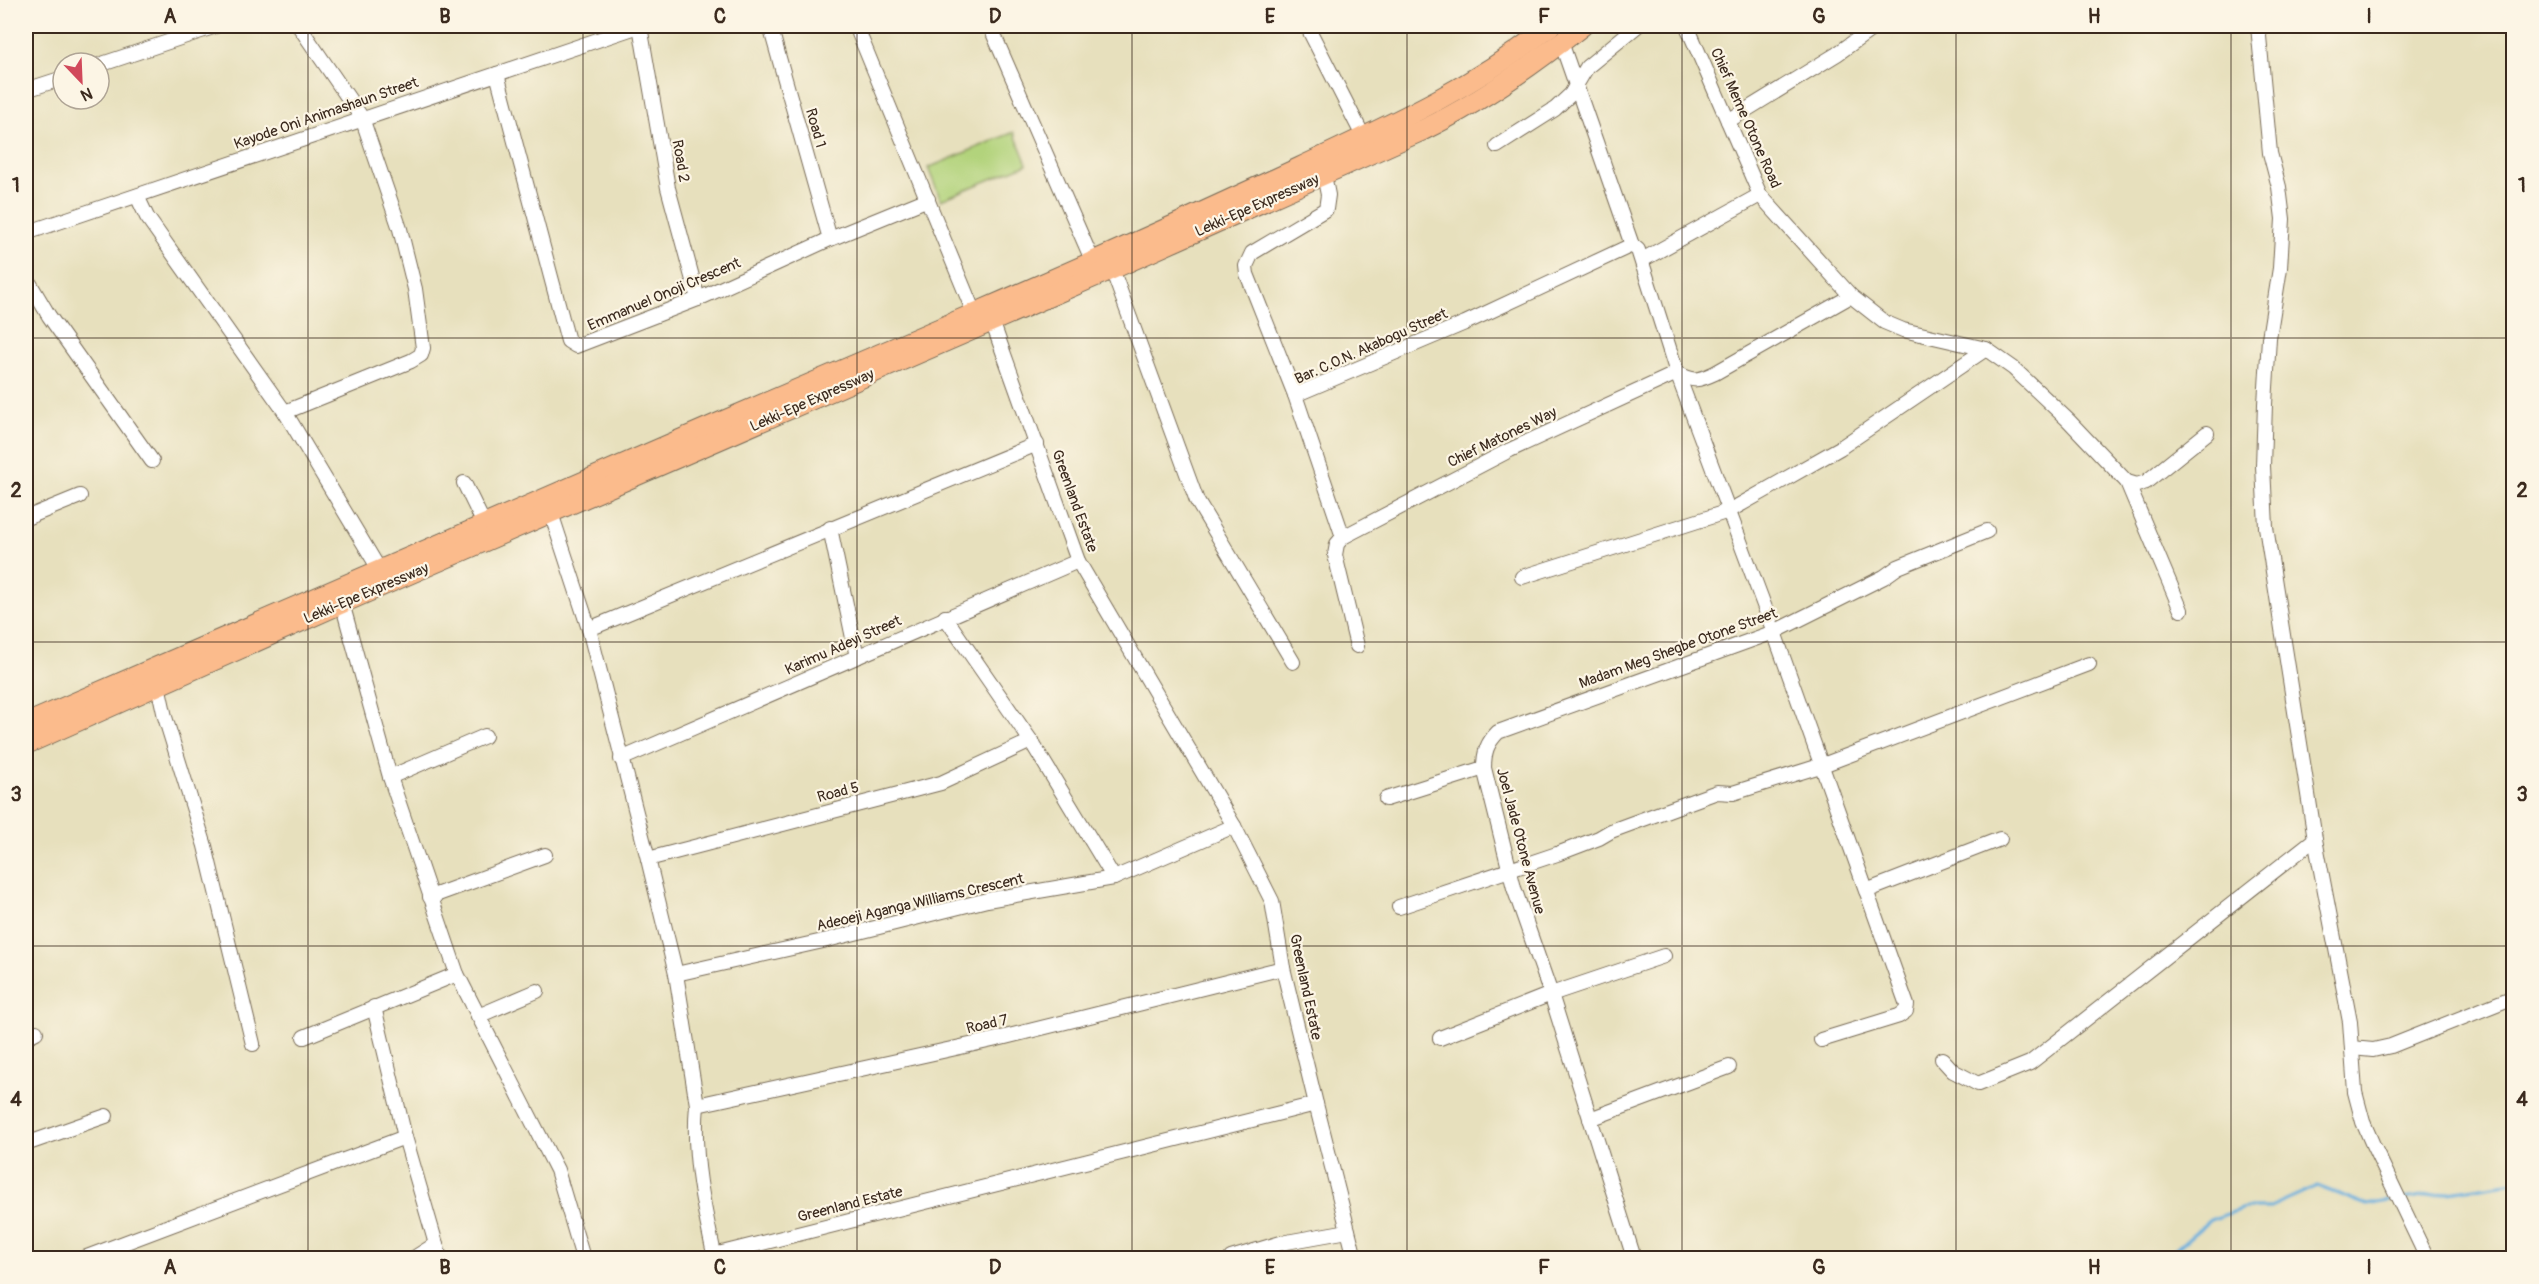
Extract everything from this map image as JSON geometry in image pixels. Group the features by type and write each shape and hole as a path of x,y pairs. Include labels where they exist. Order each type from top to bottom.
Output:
{"highway":[{"name":"Lekki-Epe Expressway","path":"26,744 551,513 843,378 974,313 1173,227 1364,138 1496,67 1550,26"},
{"name":"Lekki-Epe Expressway","path":"26,724 484,524 843,378 992,321 1324,175 1458,113 1516,76 1582,26"}],"street":[{"path":"111,61 216,26"},
{"path":"285,412 411,361 421,355 423,348 415,289 400,229 362,118 299,26"},
{"name":"Kayode Oni Animashaun Street","path":"26,233 639,26"},
{"name":"Road 2","path":"639,26 668,188 698,299"},
{"name":"Road 1","path":"770,26 830,239"},
{"path":"856,26 974,313"},
{"path":"990,26 1093,262"},
{"path":"1307,26 1364,138"},
{"path":"1497,146 1555,109 1576,86 1587,67 1637,26"},
{"name":"Chief Meme Otone Road","path":"1687,26 1760,195 1851,296 1884,322 1903,330 1986,349"},
{"path":"1728,121 1837,54 1876,26"},
{"path":"2258,26 2270,153 2279,188 2283,219 2280,268 2269,338 2265,404 2263,466 2266,527 2315,839 2350,1023 2355,1092 2363,1122 2427,1258"},
{"path":"1561,42 1632,245 1638,250 1642,260 1677,373 1903,988 1907,1005 1906,1011 1899,1016 1821,1040"},
{"name":"Emmanuel Onoji Crescent","path":"497,74 568,341 576,346 698,299 830,239 928,199"},
{"path":"26,90 51,82"},
{"path":"1295,395 1251,286 1246,266 1252,254 1326,209 1328,195 1324,175"},
{"path":"1642,260 1760,195"},
{"path":"137,196 147,217 285,412 379,569"},
{"name":"Bar. C.O.N. Akabogu Street","path":"1343,537 1295,395 1465,323 1632,245"},
{"path":"1112,269 1197,501 1293,662"},
{"path":"26,278 49,316 152,462"},
{"path":"1677,373 1691,380 1709,376 1851,296"},
{"name":"Greenland Estate","path":"715,1257 1316,1104 1283,969 1272,901 1234,826 1078,561 992,321"},
{"path":"1522,577 1729,511 1840,448 1986,349 2013,368 2069,421 2127,482 2181,610"},
{"name":"Chief Matones Way","path":"1343,537 1510,450 1677,373"},
{"path":"2127,482 2137,485 2146,482 2207,433"},
{"path":"589,629 1037,444"},
{"path":"464,483 484,524"},
{"path":"26,518 80,496"},
{"path":"551,513 589,629 676,974 697,1106 695,1124 698,1161 715,1257"},
{"path":"830,528 857,657"},
{"name":"Madam Meg Shegbe Otone Street","path":"1484,760 1489,741 1498,732 1773,632 1884,577 1898,567 1988,531"},
{"path":"1343,537 1337,544 1335,555 1357,646"},
{"name":"Karimu Adeyi Street","path":"621,759 1078,561"},
{"path":"342,603 390,777 457,974 557,1170 583,1258"},
{"path":"945,617 1031,741 1114,878"},
{"path":"1399,907 1510,871 1717,792 1732,793 1820,766 2089,664"},
{"path":"158,685 165,717 206,846 253,1044"},
{"path":"390,777 485,736"},
{"name":"Road 5","path":"648,859 940,783 1031,741"},
{"path":"1386,799 1484,760"},
{"name":"Joel Jade Otone Avenue","path":"1484,760 1518,900 1551,994 1634,1258"},
{"name":"Adeoeji Aganga Williams Crescent","path":"676,974 823,941 987,900 1114,878 1234,826"},
{"path":"1866,891 2000,839"},
{"path":"1942,1059 1953,1071 1977,1084 2030,1064 2315,839"},
{"path":"430,897 545,855"},
{"path":"1440,1038 1551,994 1664,956"},
{"name":"Road 7","path":"697,1106 997,1039 1283,969"},
{"path":"304,1037 457,974"},
{"path":"478,1016 537,991"},
{"path":"2352,1048 2373,1050 2391,1046 2514,998"},
{"path":"374,1007 405,1137 440,1258"},
{"path":"1590,1119 1729,1067"},
{"path":"1316,1104 1355,1258"},
{"path":"26,1144 106,1116"},
{"path":"84,1258 405,1137"},
{"path":"1231,1258 1281,1243 1348,1231"},
{"path":"414,1258 436,1244"}],"green space":[{"path":"1014,132 1027,164 941,200 928,168"}],"waterway":[{"path":"2404,1199 2514,1182"},
{"path":"2165,1258 2210,1220 2245,1208 2268,1208 2317,1186 2367,1205 2394,1200"}]}
